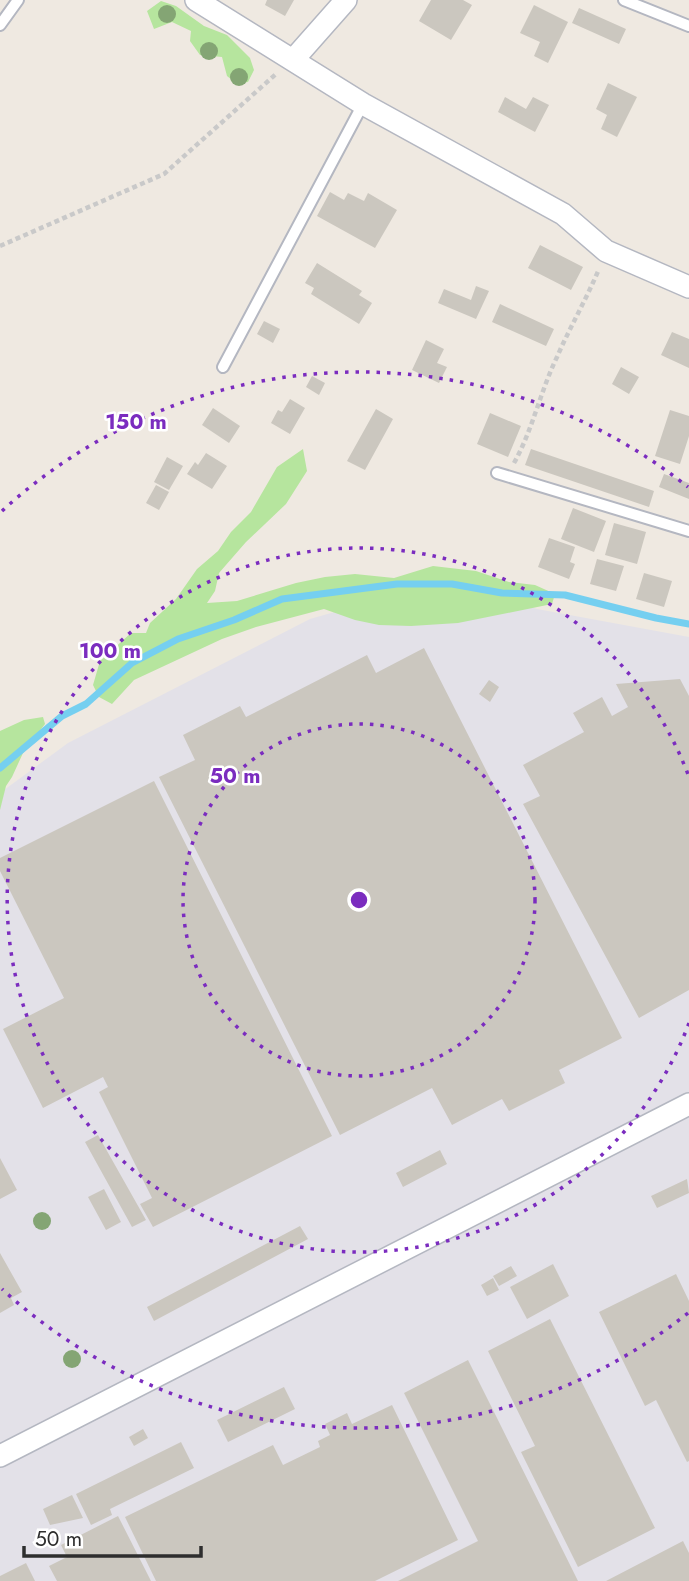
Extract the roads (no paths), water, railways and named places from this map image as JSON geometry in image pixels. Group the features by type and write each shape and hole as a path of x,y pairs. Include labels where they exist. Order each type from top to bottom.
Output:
{"street":[{"path":"196,0 363,104 562,214 606,251 689,287"},
{"path":"293,60 346,0"},
{"path":"0,1456 689,1104"}],"lane":[{"path":"0,25 18,0"},
{"path":"624,0 689,26"},
{"path":"223,367 363,104"},
{"path":"503,475 689,531"}],"waterway":[{"path":"0,768 62,716 86,704 132,663 178,639 234,620 282,599 397,584 452,584 502,593 565,595 689,624"}]}
